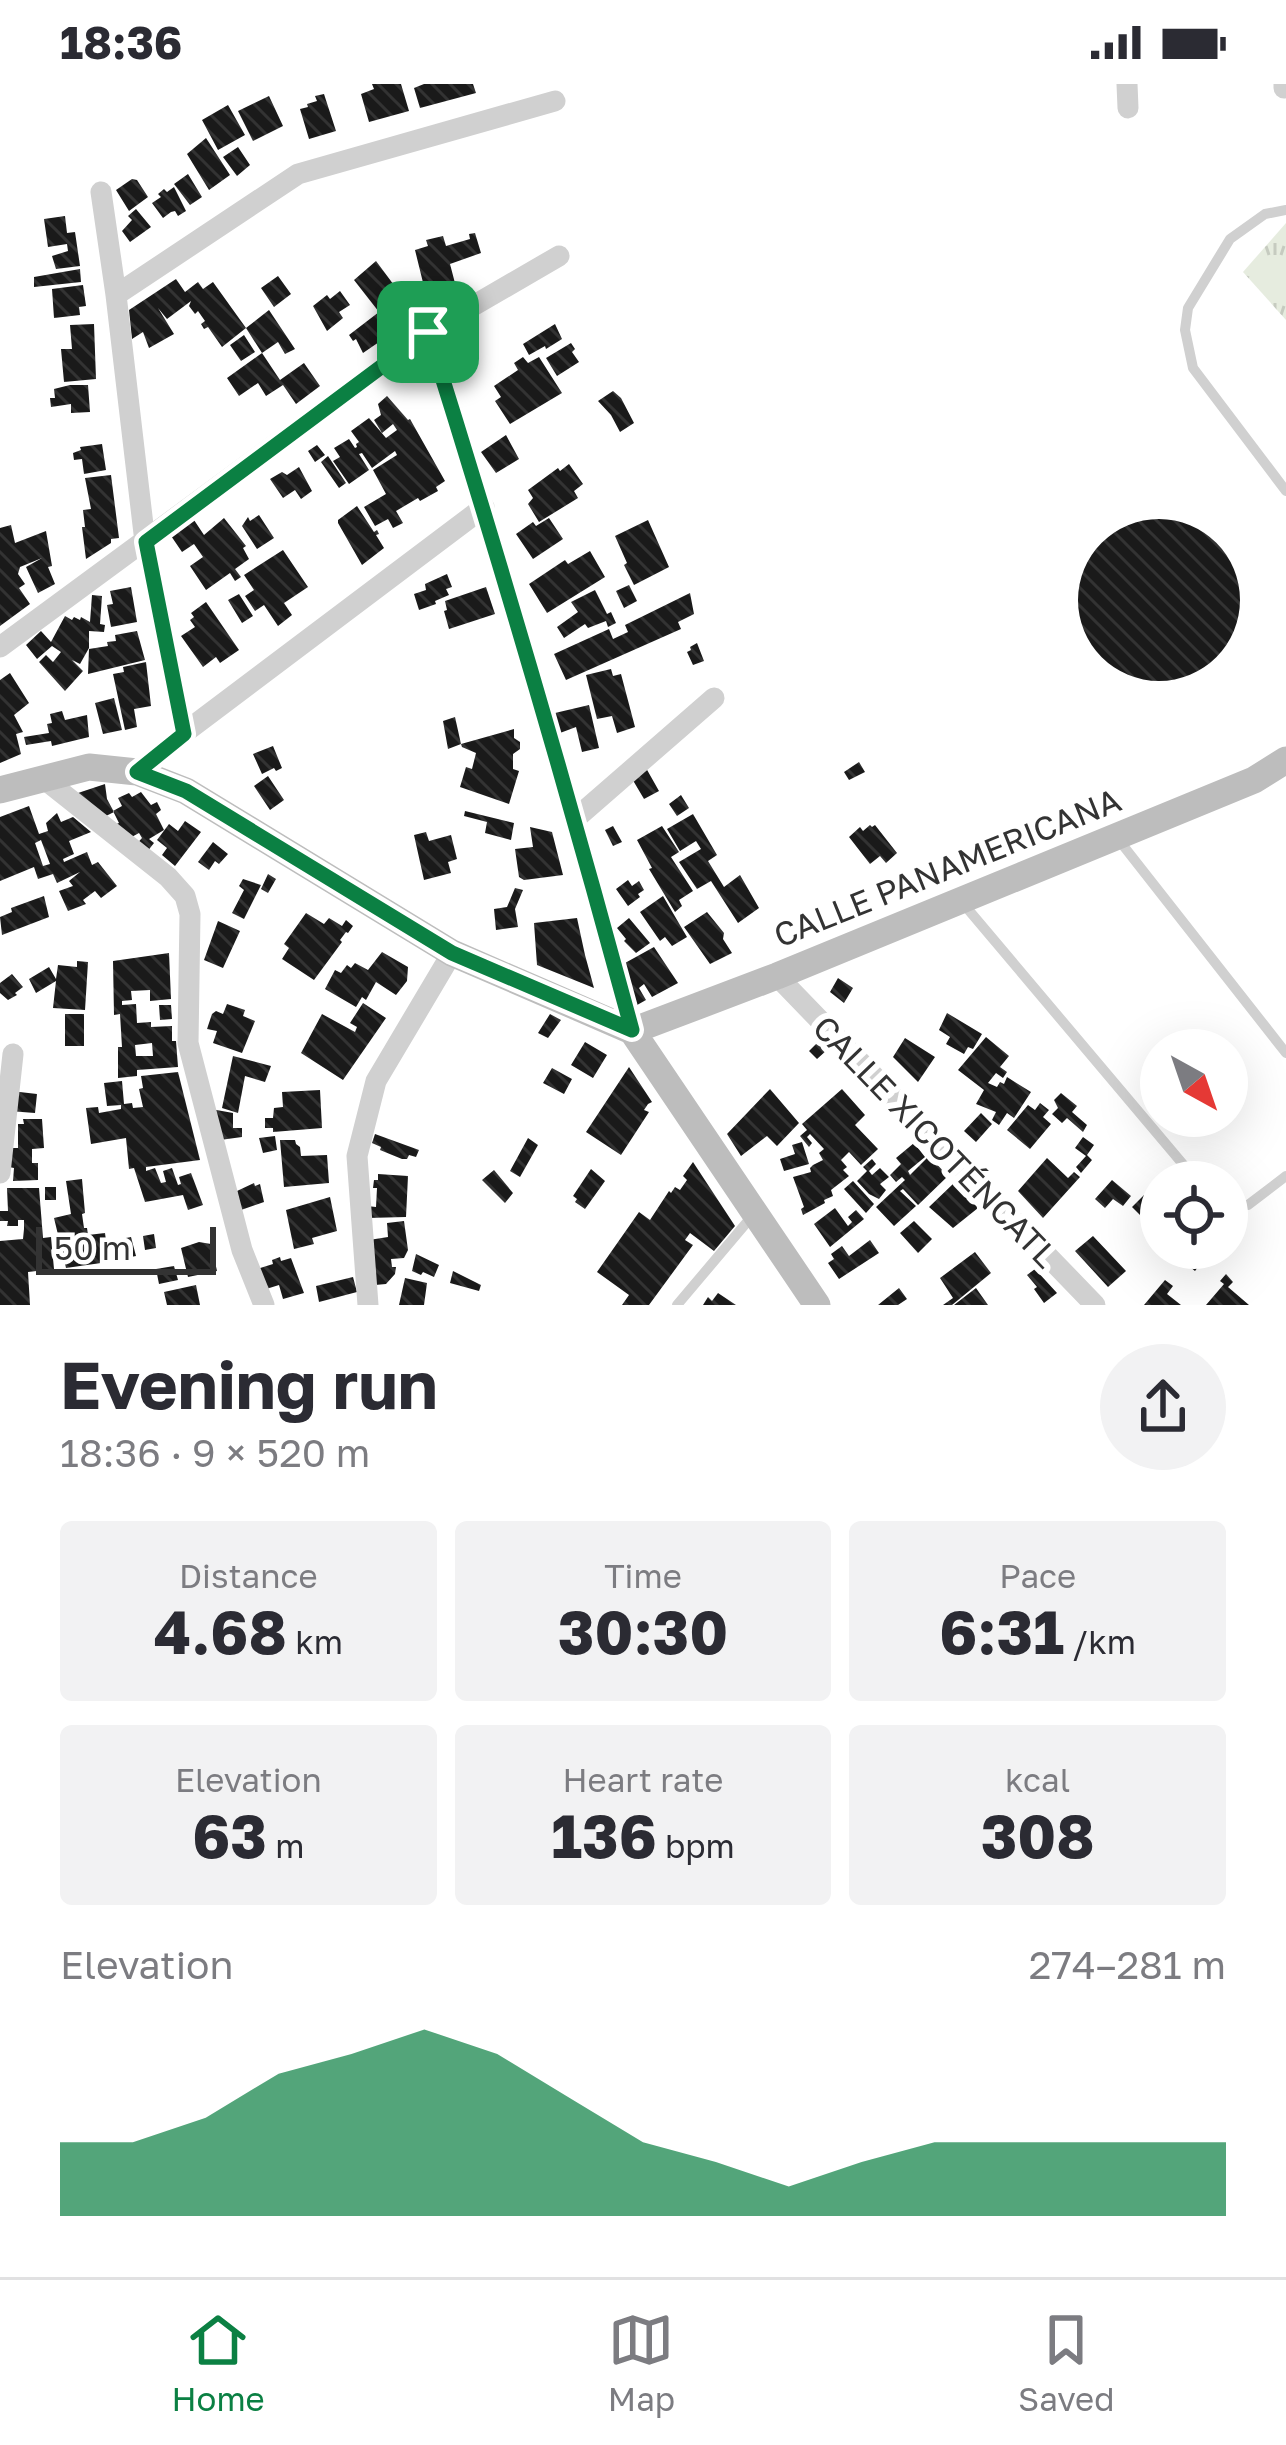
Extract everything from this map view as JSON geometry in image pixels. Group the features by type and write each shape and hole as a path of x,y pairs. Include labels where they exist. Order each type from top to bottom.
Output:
{"main road":[{"name":"CALLE PANAMERICANA","path":"632,1030 961,901 1254,780 1286,760"},
{"path":"0,790 89,767 137,772 186,791 452,953 632,1030 818,1305"}],"street":[{"path":"1127,84 1128,108"},
{"path":"116,295 298,174 555,101"},
{"path":"101,192 146,542 184,734"},
{"path":"0,646 428,332 559,256"},
{"path":"428,332 575,818 632,1030"},
{"path":"137,772 484,507"},
{"path":"575,818 714,698"},
{"path":"43,778 168,877 184,896 190,914 188,1043 242,1250 264,1305"},
{"path":"368,1305 357,1156 376,1081 452,953"},
{"name":"CALLE XICOTÉNCATL","path":"777,976 1095,1305"},
{"path":"0,1173 14,1054"}],"lane":[{"path":"1286,210 1265,214 1230,239 1188,308 1185,330 1193,368 1286,491"},
{"path":"1116,837 1286,1053"},
{"path":"961,901 1180,1161"},
{"path":"1248,1205 1286,1176"},
{"path":"677,1305 755,1212"}],"green space":[{"path":"1286,223 1286,320 1243,272"}],"building":[{"path":"372,84 401,84 409,111 369,122 361,94 374,89"},
{"path":"473,84 476,93 420,108 414,88"},
{"path":"324,94 336,131 309,139 300,109"},
{"path":"269,96 283,126 253,141 238,111"},
{"path":"228,105 245,135 218,150 202,120"},
{"path":"206,138 230,175 209,190 187,154"},
{"path":"238,147 250,165 237,176 223,157"},
{"path":"188,174 202,197 190,205 174,184"},
{"path":"132,179 148,197 129,211 116,190"},
{"path":"174,187 186,211 163,218 152,203 164,189"},
{"path":"136,209 151,227 130,242 122,231"},
{"path":"65,216 67,233 75,232 80,266 56,269 52,256 68,251 67,244 48,247 44,219"},
{"path":"475,233 481,253 450,264 456,287 429,307 415,250 428,246 426,240 443,236 446,246"},
{"path":"376,261 417,316 363,353 349,335 379,312 354,280"},
{"path":"80,269 81,282 34,287 34,277"},
{"path":"278,276 291,294 274,307 261,288"},
{"path":"176,279 185,292 198,282 203,289 213,282 246,328 222,347 208,327 204,329 205,321 189,306 191,301 167,319 158,308 174,334 149,348 143,332 132,339 129,310"},
{"path":"83,285 86,306 79,307 80,315 54,318 52,289"},
{"path":"340,291 350,305 339,312 343,318 327,331 313,306"},
{"path":"269,310 295,349 285,354 278,342 262,353 246,328"},
{"path":"94,324 96,379 64,382 61,349 72,349 70,325"},
{"path":"555,324 562,339 529,355 523,344"},
{"path":"244,335 255,352 241,361 230,345"},
{"path":"571,343 579,362 557,376 546,358"},
{"path":"262,353 280,380 304,363 320,386 296,404 283,385 266,396 258,383 239,396 227,378"},
{"path":"523,357 528,363 539,357 562,393 510,424 495,401 501,397 494,386 518,370 514,363"},
{"path":"88,385 90,412 71,413 71,404 51,407 54,389"},
{"path":"613,391 634,423 620,432 598,401"},
{"path":"387,396 410,419 445,481 436,487 438,491 396,511 403,523 393,528 388,519 375,526 364,507 386,494 373,470 397,455 395,451 372,468 359,454 369,470 349,484 333,461 340,457 334,448 349,439 357,447 359,442 351,431 369,418 386,438 397,430 393,424 382,433 374,420 381,415 378,404"},
{"path":"506,435 519,459 496,473 481,452"},
{"path":"102,444 106,470 84,474 82,459 74,460 73,453 80,447"},
{"path":"317,445 325,455 315,462 308,451"},
{"path":"328,456 346,483 339,488 321,462"},
{"path":"569,464 583,484 574,491 578,498 539,522 528,504 533,498 528,490"},
{"path":"299,467 312,491 301,499 295,490 283,498 270,479"},
{"path":"111,475 119,538 86,559 83,510 91,509 85,478"},
{"path":"357,506 377,530 384,548 362,565 338,523"},
{"path":"190,514 204,535 224,518 246,546 249,559 235,569 241,577 235,581 230,573 206,590 190,566 203,557 194,544 182,552 167,530"},
{"path":"259,515 274,538 257,549 242,526 248,517 250,521"},
{"path":"549,518 563,539 533,559 516,534"},
{"path":"1159,519 1190,526 1216,543 1233,569 1240,600 1233,631 1216,657 1190,674 1159,681 1128,674 1102,657 1085,631 1078,600 1085,569 1102,543 1128,526"},
{"path":"648,520 669,567 634,585 615,536"},
{"path":"11,525 15,543 46,531 52,566 48,567 55,584 38,593 26,567 42,558 20,567 18,574 25,584 19,588 30,604 0,626 0,528"},
{"path":"283,550 308,587 284,603 292,615 278,626 264,605 255,611 245,596 254,590 244,575"},
{"path":"590,551 605,577 547,613 529,584 565,560 568,564"},
{"path":"447,574 452,587 446,589 449,595 419,610 414,594"},
{"path":"629,585 637,601 624,608 616,591"},
{"path":"131,587 137,622 111,627 110,591"},
{"path":"486,587 495,614 449,629 445,601"},
{"path":"595,590 616,623 608,627 606,621 588,628 585,624 564,638 557,627 578,612 571,602"},
{"path":"690,593 694,614 678,622 681,629 566,680 554,654 609,629 613,639 628,632 625,625"},
{"path":"239,594 253,616 242,623 228,600"},
{"path":"92,595 102,596 104,632 89,631 89,648 80,664 72,660 83,671 65,691 39,662 46,655 53,662 61,652 52,646 37,659 26,645 41,631 51,642 65,616 90,622"},
{"path":"206,602 239,650 220,663 216,657 203,667 181,636 195,627 191,613"},
{"path":"137,631 145,660 88,674 89,649 108,646 107,642 116,641 115,635"},
{"path":"697,643 704,661 693,665 687,652"},
{"path":"146,662 151,706 134,709 137,727 125,730 113,674"},
{"path":"611,669 613,676 621,674 635,727 617,733 612,716 597,719 586,675"},
{"path":"10,673 29,703 14,715 23,732 16,734 21,754 0,763 0,680"},
{"path":"114,698 122,730 103,734 95,703"},
{"path":"589,705 599,748 582,752 576,727 560,733 555,713"},
{"path":"62,711 65,720 87,715 89,737 52,746 51,741 26,745 24,737 49,733 50,714"},
{"path":"455,717 461,744 448,749 443,721"},
{"path":"514,729 520,749 513,754 513,769 519,771 509,804 460,787 476,753 461,744"},
{"path":"273,746 282,768 262,774 253,754"},
{"path":"859,762 865,772 849,780 844,772"},
{"path":"646,768 659,791 644,799 631,777"},
{"path":"268,776 284,800 270,810 254,786"},
{"path":"105,784 114,812 102,818 78,793"},
{"path":"141,792 151,805 157,802 161,810 156,814 164,830 149,839 154,843 143,857 133,848 142,838 139,833 128,839 114,825 119,823 113,811 122,806 118,798"},
{"path":"681,795 689,808 677,816 669,804"},
{"path":"29,806 39,834 48,831 46,823 57,813 61,822 73,817 91,832 69,841 74,854 64,862 87,852 92,865 98,862 117,886 101,898 95,891 83,900 86,904 68,911 59,891 73,886 69,881 80,872 57,883 53,874 38,879 34,867 0,881 0,817","holes":["41,840 50,864 43,866 35,843"]},
{"path":"465,811 514,823 511,840 485,833 487,822 464,816"},
{"path":"693,814 717,855 708,861 724,887 740,875 759,908 738,923 711,881 697,889 679,862 701,849 696,841 680,851 667,829"},
{"path":"185,821 201,832 175,866 162,855 167,848 157,840 169,824 178,831"},
{"path":"870,825 897,853 886,863 880,856 870,864 849,837"},
{"path":"613,826 622,842 613,846 605,830"},
{"path":"662,826 679,852 671,857 693,891 679,900 682,906 675,912 637,840"},
{"path":"530,827 552,832 563,875 519,877 515,849 533,847"},
{"path":"426,832 429,841 451,835 457,859 448,862 451,873 424,880 414,835"},
{"path":"213,842 228,854 209,870 198,862"},
{"path":"268,874 276,879 268,893 261,889"},
{"path":"243,879 261,885 244,919 232,913 244,890 239,886"},
{"path":"628,880 632,886 639,881 644,890 628,906 616,889"},
{"path":"515,888 523,890 515,909 518,927 496,930 494,909 507,907"},
{"path":"44,896 49,917 2,935 0,917"},
{"path":"663,896 687,937 672,946 665,937 660,941 640,912"},
{"path":"707,912 732,953 710,964 684,927"},
{"path":"306,913 324,924 329,918 353,926 314,980 282,959 289,948 284,944"},
{"path":"577,918 594,988 537,965 534,923"},
{"path":"629,918 650,943 636,953 617,928"},
{"path":"218,921 240,931 223,968 204,960"},
{"path":"619,946 625,963 654,947 678,983 652,997 644,984 639,988 646,1000 630,1009"},
{"path":"382,952 408,967 407,981 396,995 376,982 356,1007 325,989 335,970 341,973 355,963 368,970"},
{"path":"169,953 171,999 150,1001 150,990 131,991 132,1000 122,1005 136,1004 137,1023 172,1026 178,1067 137,1070 137,1076 118,1078 118,1047 122,1047 120,1014 114,1015 113,961","holes":["152,1043 153,1056 136,1056 135,1045"]},
{"path":"77,961 88,962 85,1010 53,1008 56,981 36,993 29,979 49,967 56,979 58,965 77,967"},
{"path":"12,974 23,987 8,1000 0,993 0,983"},
{"path":"838,978 853,988 844,1003 830,992"},
{"path":"363,1003 386,1018 343,1080 301,1053 322,1014 355,1032 357,1027 350,1023"},
{"path":"227,1004 245,1010 243,1016 255,1021 242,1053 213,1043 217,1031 207,1029 212,1014 223,1014"},
{"path":"159,1005 171,1005 172,1019 160,1020"},
{"path":"947,1013 982,1034 973,1049 968,1047 964,1054 946,1044 950,1037 939,1030"},
{"path":"65,1014 84,1014 84,1046 65,1046"},
{"path":"550,1014 561,1020 548,1038 538,1033"},
{"path":"986,1037 1009,1056 1000,1067 1007,1072 1003,1078 996,1073 988,1083 997,1087 1007,1077 1031,1092 1014,1118 1007,1113 999,1125 992,1120 996,1112 976,1104 984,1090 958,1070"},
{"path":"905,1038 935,1057 918,1082 893,1057"},
{"path":"819,1041 827,1050 817,1059 809,1051"},
{"path":"585,1042 607,1055 593,1078 571,1065"},
{"path":"233,1056 271,1066 265,1082 245,1076 238,1113 222,1108"},
{"path":"629,1067 652,1102 621,1155 586,1132"},
{"path":"552,1068 572,1079 564,1094 543,1083"},
{"path":"178,1072 200,1160 146,1167 146,1171 155,1168 161,1183 166,1182 163,1171 172,1168 178,1185 179,1177 191,1173 203,1205 188,1210 183,1195 145,1202 134,1168 129,1169 126,1138 91,1144 86,1108 98,1107 99,1113 121,1109 121,1105 107,1106 104,1083 122,1081 124,1104 143,1107 141,1076"},
{"path":"770,1089 799,1123 777,1146 767,1136 741,1156 727,1134"},
{"path":"842,1089 865,1115 855,1125 878,1149 861,1165 849,1152 841,1160 849,1176 831,1190 833,1196 825,1203 803,1215 793,1177 811,1172 823,1160 819,1153 824,1149 810,1134 809,1147 800,1136 807,1130 802,1124"},
{"path":"320,1090 322,1128 273,1132 265,1128 265,1118 273,1118 274,1108 283,1107 282,1092"},
{"path":"11,1091 37,1094 35,1113 9,1111"},
{"path":"1061,1093 1077,1106 1072,1112 1087,1125 1083,1132 1067,1118 1062,1123 1052,1114 1058,1108 1054,1100"},
{"path":"1040,1103 1049,1110 1043,1117 1051,1124 1030,1149 1007,1130 1028,1105 1035,1110"},
{"path":"211,1109 233,1113 233,1128 242,1128 242,1137 220,1140"},
{"path":"981,1113 992,1124 976,1142 964,1131"},
{"path":"23,1119 42,1119 44,1148 32,1149 38,1180 13,1181 14,1168 9,1167"},
{"path":"375,1134 419,1150 416,1157 402,1159 380,1150 372,1143"},
{"path":"275,1136 277,1150 263,1153 259,1138"},
{"path":"1083,1137 1094,1145 1087,1155 1092,1160 1081,1173 1076,1167 1086,1156 1075,1148"},
{"path":"528,1138 538,1145 520,1177 510,1171"},
{"path":"280,1140 295,1140 301,1156 327,1155 329,1183 284,1187"},
{"path":"802,1142 809,1164 784,1171 780,1159 795,1154 792,1145"},
{"path":"914,1143 925,1157 908,1171 910,1175 929,1156 948,1176 918,1205 900,1191 916,1206 894,1226 876,1207 905,1180 896,1182 890,1175 901,1164 896,1158"},
{"path":"1047,1158 1068,1178 1074,1172 1080,1177 1043,1218 1018,1191"},
{"path":"872,1159 876,1164 869,1171 872,1175 880,1168 889,1177 880,1184 886,1190 879,1199 857,1181"},
{"path":"693,1162 735,1226 714,1251 690,1233 685,1240 693,1245 649,1305 622,1305 629,1295 597,1272 639,1212 650,1220 669,1191 680,1190"},
{"path":"591,1169 605,1181 585,1209 573,1196"},
{"path":"494,1170 513,1193 505,1203 482,1180"},
{"path":"378,1174 408,1176 406,1217 367,1218 367,1206 376,1207 377,1188 373,1188"},
{"path":"82,1179 82,1214 88,1235 105,1233 107,1248 112,1247 110,1241 131,1237 136,1256 115,1260 113,1251 101,1263 66,1268 54,1218 71,1214 66,1181"},
{"path":"1112,1180 1131,1196 1123,1206 1113,1199 1105,1208 1095,1199"},
{"path":"853,1181 874,1204 866,1213 844,1189"},
{"path":"954,1183 978,1208 953,1228 929,1207"},
{"path":"260,1184 264,1202 241,1210 237,1191"},
{"path":"45,1187 56,1187 56,1200 45,1200"},
{"path":"7,1188 39,1188 43,1238 51,1237 54,1269 28,1272 30,1305 0,1305 0,1241 23,1239 24,1229 24,1220 18,1220 18,1226 0,1221 0,1211 8,1211"},
{"path":"330,1197 337,1231 294,1249 286,1210"},
{"path":"835,1208 848,1226 852,1222 848,1217 856,1210 864,1219 830,1247 814,1224"},
{"path":"404,1221 408,1250 404,1258 391,1259 395,1274 386,1284 375,1285 369,1240 388,1237 387,1223"},
{"path":"914,1221 932,1239 918,1253 900,1233"},
{"path":"154,1234 156,1248 145,1250 143,1236"},
{"path":"1093,1236 1126,1271 1108,1287 1075,1251"},
{"path":"870,1240 879,1253 839,1279 828,1263 834,1259 831,1254 842,1246 849,1256"},
{"path":"211,1244 217,1271 188,1277 181,1248"},
{"path":"975,1252 991,1273 952,1305 943,1305 953,1298 940,1278"},
{"path":"416,1254 439,1265 434,1277 412,1271"},
{"path":"280,1257 281,1261 291,1258 304,1293 283,1299 279,1285 263,1290 257,1269"},
{"path":"174,1266 178,1280 159,1284 156,1269"},
{"path":"1035,1269 1057,1293 1044,1303 1027,1275"},
{"path":"453,1271 481,1285 479,1291 450,1283"},
{"path":"1226,1274 1233,1282 1228,1287 1249,1305 1206,1305 1224,1284 1220,1281"},
{"path":"353,1277 357,1292 319,1302 316,1286"},
{"path":"405,1278 427,1283 424,1305 399,1305"},
{"path":"1165,1280 1173,1286 1167,1294 1181,1305 1144,1305"},
{"path":"196,1285 200,1305 167,1305 164,1292"},
{"path":"899,1288 907,1299 898,1305 878,1305"},
{"path":"976,1288 988,1305 954,1305"},
{"path":"718,1293 736,1305 703,1305"}],"route":[{"path":"428,332 575,818 632,1030 452,953 186,791 137,772 184,734 146,542 428,332"}]}
